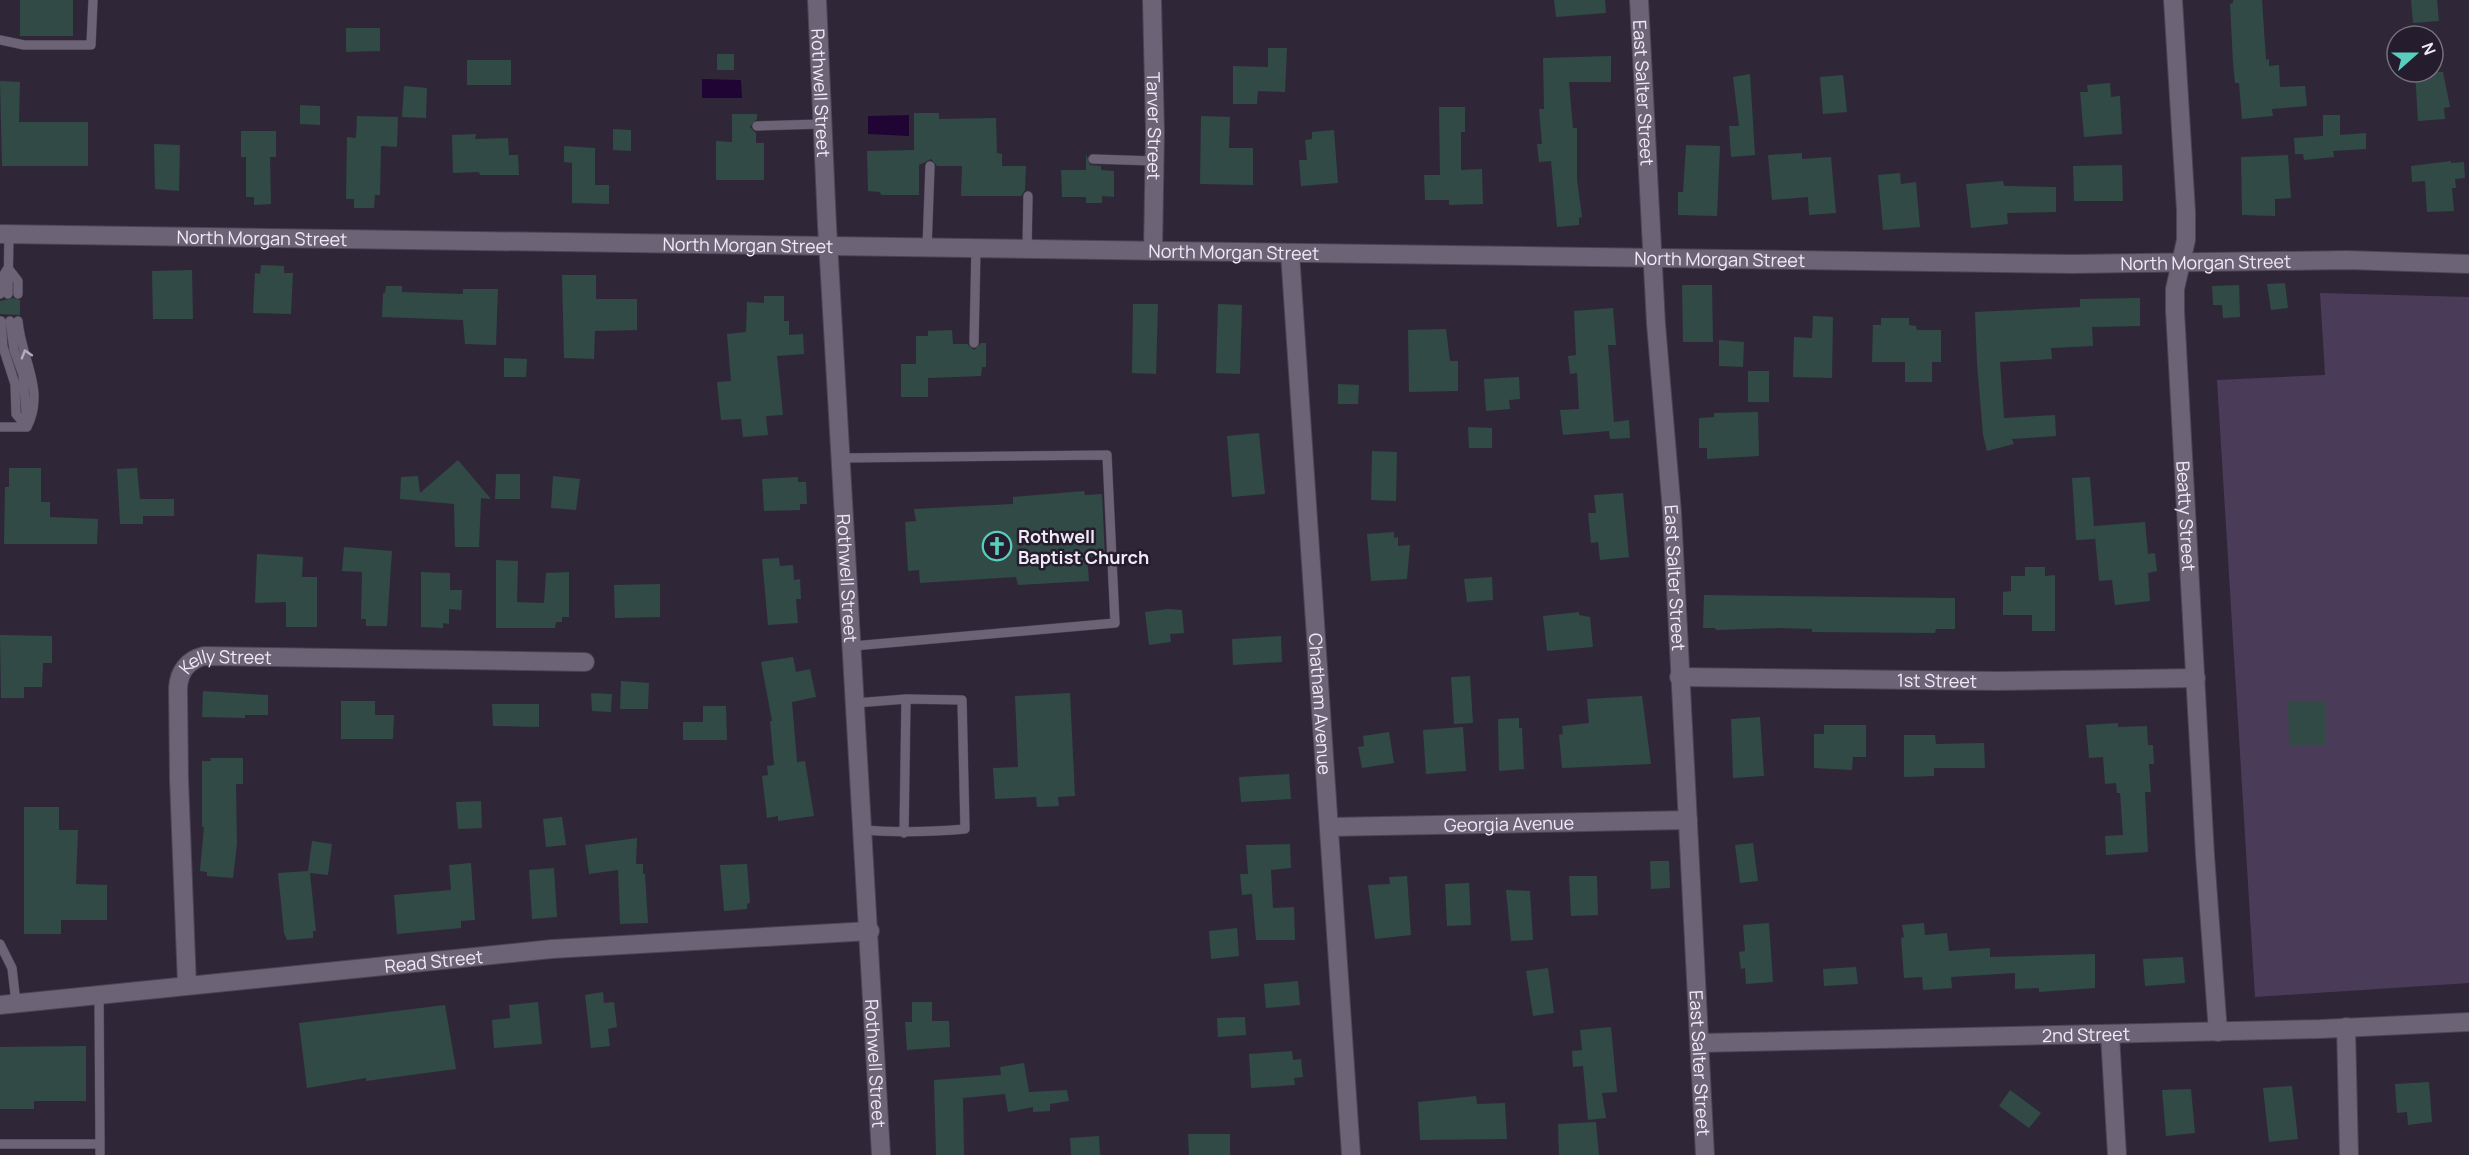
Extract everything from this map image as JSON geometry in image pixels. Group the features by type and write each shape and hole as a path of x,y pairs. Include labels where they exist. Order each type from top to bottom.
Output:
{"street":[{"name":"Rothwell Street","path":"817,0 822,124 843,458 881,1155"},
{"name":"Tarver Street","path":"1152,0 1153,251"},
{"name":"East Salter Street","path":"1639,0 1662,413 1672,512 1705,1155"},
{"name":"Beatty Street","path":"2173,0 2186,211 2186,240 2175,289 2175,311 2211,950 2218,1032"},
{"name":"North Morgan Street","path":"4,234 2182,264 2347,260 2469,264"},
{"name":"Chatham Avenue","path":"1290,253 1351,1155"},
{"name":"Kelly Street","path":"187,985 179,790 178,688 180,676 189,663 204,656 585,662"},
{"name":"1st Street","path":"1679,677 1997,681 2196,678"},
{"name":"Georgia Avenue","path":"1329,827 1688,820"},
{"name":"Read Street","path":"8,1004 552,949 870,931"},
{"name":"2nd Street","path":"1700,1043 2110,1035 2469,1022"},
{"path":"2346,1027 2349,1155"},
{"path":"2110,1035 2117,1155"}],"lane":[{"path":"0,40 24,45 91,45 93,0"},
{"path":"757,126 822,124"},
{"path":"1093,159 1154,160"},
{"path":"927,248 930,166"},
{"path":"1027,249 1028,196"},
{"path":"4,234 8,268 18,281 9,294 1,279 8,268"},
{"path":"974,344 976,248"},
{"path":"9,321 35,393 34,413 27,427"},
{"path":"9,321 3,347 15,384 16,414 27,427"},
{"path":"0,428 27,427"},
{"path":"843,458 1107,455 1115,623 853,646"},
{"path":"904,833 906,699"},
{"path":"856,703 906,699 962,700 965,829 904,833 863,830"},
{"path":"0,944 12,968 8,1004"},
{"path":"99,994 100,1155"},
{"path":"0,1144 100,1144"}],"shaded area":[{"path":"702,79 741,80 742,98 702,98"},
{"path":"909,115 909,136 868,134 868,116"},
{"path":"2320,293 2469,297 2469,983 2255,997 2217,380 2325,375"}],"building":[{"path":"20,0 73,0 73,36 20,36"},
{"path":"1554,0 1605,0 1606,13 1556,17"},
{"path":"2233,0 2262,0 2266,60 2269,59 2269,66 2279,65 2280,87 2305,86 2307,106 2272,109 2273,116 2242,119 2239,83 2235,83 2233,63 2230,4"},
{"path":"2411,0 2437,0 2439,21 2413,23"},
{"path":"346,28 380,28 380,51 346,52"},
{"path":"1268,48 1287,48 1285,92 1258,91 1257,104 1233,104 1233,66 1268,67"},
{"path":"717,54 734,54 734,70 717,70"},
{"path":"1611,56 1611,82 1569,82 1573,128 1577,128 1577,180 1582,217 1579,218 1579,225 1557,227 1551,161 1539,162 1537,144 1542,144 1539,109 1544,109 1543,58"},
{"path":"467,60 511,60 511,85 467,85"},
{"path":"1750,74 1755,155 1731,157 1729,126 1739,126 1733,77"},
{"path":"1843,75 1847,112 1823,114 1820,77"},
{"path":"0,81 20,82 19,122 88,122 88,166 2,166"},
{"path":"2445,82 2450,107 2444,108 2445,119 2418,121 2416,84 2445,84"},
{"path":"2110,83 2111,97 2120,96 2122,134 2084,137 2080,92 2088,92 2087,85"},
{"path":"404,86 427,88 426,118 402,117"},
{"path":"300,105 320,106 320,125 300,124"},
{"path":"1439,107 1465,107 1465,132 1461,132 1461,170 1482,169 1483,204 1449,205 1449,200 1425,200 1424,175 1440,175"},
{"path":"914,113 939,113 939,119 996,118 997,153 1002,154 1002,166 1026,166 1025,190 1021,196 961,196 962,166 937,166 931,159 919,165 919,195 881,195 880,192 868,191 867,151 914,150"},
{"path":"732,114 757,114 757,119 750,127 756,133 756,143 764,143 764,180 716,180 716,141 732,142"},
{"path":"2323,115 2340,115 2340,135 2366,133 2366,149 2333,151 2334,157 2304,160 2303,154 2295,154 2294,138 2323,136"},
{"path":"357,116 398,117 397,147 381,146 380,195 375,195 374,208 354,208 354,199 346,199 347,137 356,138"},
{"path":"1201,116 1230,117 1229,148 1253,148 1253,185 1200,184"},
{"path":"613,129 631,130 631,151 613,150"},
{"path":"1334,130 1338,183 1301,186 1299,160 1307,160 1305,140 1312,139 1312,132"},
{"path":"241,131 276,131 276,157 270,157 271,204 254,205 254,197 246,197 246,157 241,157"},
{"path":"476,134 475,139 508,138 509,155 518,155 519,175 453,173 452,135"},
{"path":"154,144 180,145 179,191 155,189"},
{"path":"1686,145 1720,146 1717,216 1678,215 1678,192 1683,192"},
{"path":"564,146 595,148 595,185 609,185 609,204 572,203 572,163 564,162"},
{"path":"1802,153 1802,159 1831,157 1836,213 1809,215 1808,197 1772,200 1768,155"},
{"path":"1086,154 1090,165 1101,166 1101,170 1114,171 1114,197 1102,196 1102,203 1086,203 1086,197 1062,197 1061,170 1086,170"},
{"path":"2288,155 2291,198 2275,199 2275,216 2242,215 2241,157"},
{"path":"2451,161 2451,163 2464,162 2465,178 2455,179 2456,188 2452,188 2454,211 2427,212 2425,181 2412,182 2411,166"},
{"path":"2122,165 2123,201 2074,201 2073,166"},
{"path":"1900,173 1901,184 1916,182 1920,227 1883,230 1878,175"},
{"path":"2003,181 2004,186 2056,187 2056,212 2007,213 2008,224 1971,228 1966,184"},
{"path":"261,265 284,266 284,273 293,273 291,314 253,313 255,273 260,274"},
{"path":"192,270 193,319 153,319 152,271"},
{"path":"562,275 596,275 596,299 637,299 637,330 595,331 594,359 564,358"},
{"path":"2285,283 2288,308 2271,310 2267,284"},
{"path":"1682,285 1712,285 1713,342 1683,342"},
{"path":"2239,285 2240,317 2223,318 2222,305 2213,305 2212,286"},
{"path":"386,286 402,286 402,292 463,294 463,289 498,289 496,345 465,344 463,320 382,317 383,293 385,293"},
{"path":"764,296 784,296 784,321 789,321 789,335 803,334 804,354 777,356 783,415 766,416 768,435 743,437 741,419 721,420 717,382 731,381 727,334 746,332 747,302 764,303"},
{"path":"13,298 20,300 20,315 0,314 0,301"},
{"path":"2140,298 2140,326 2092,327 2093,346 2051,348 2052,359 2000,362 2004,418 2055,415 2056,436 2012,439 2014,444 1987,451 1983,435 1975,312 2080,307 2080,299"},
{"path":"1133,304 1158,304 1156,374 1132,373"},
{"path":"1218,304 1242,305 1240,374 1216,373"},
{"path":"1613,308 1616,345 1608,345 1614,422 1629,420 1630,438 1610,439 1609,431 1563,435 1560,410 1579,409 1577,373 1570,374 1568,356 1576,355 1574,311"},
{"path":"1813,316 1833,317 1832,378 1793,377 1794,337 1812,338"},
{"path":"1881,318 1909,318 1909,325 1916,326 1917,330 1941,330 1941,362 1932,362 1932,382 1905,382 1905,362 1872,362 1873,325 1881,325"},
{"path":"1446,329 1450,361 1458,361 1458,391 1409,392 1408,330"},
{"path":"952,330 953,344 967,344 974,350 981,343 986,343 986,367 982,367 981,376 928,378 928,397 901,397 901,364 916,364 916,336 928,336 928,331"},
{"path":"1719,340 1744,342 1743,367 1719,366"},
{"path":"504,358 527,359 526,377 504,377"},
{"path":"1748,371 1769,371 1769,402 1748,402"},
{"path":"1519,377 1520,399 1509,400 1510,409 1486,411 1484,379"},
{"path":"1338,384 1359,385 1358,404 1338,404"},
{"path":"1758,412 1759,456 1707,459 1707,448 1699,448 1699,418 1714,417 1714,413"},
{"path":"1468,427 1492,428 1492,448 1469,448"},
{"path":"1259,433 1265,494 1232,497 1227,436"},
{"path":"1372,451 1397,452 1396,501 1371,500"},
{"path":"458,460 491,499 481,498 479,547 455,547 454,504 400,499 401,477 418,476 420,493"},
{"path":"9,468 41,468 41,502 50,502 50,517 98,519 97,544 4,544 5,487 9,487"},
{"path":"137,468 140,499 174,499 174,516 143,516 143,524 120,524 117,469"},
{"path":"496,474 520,474 520,499 495,499"},
{"path":"553,476 580,479 576,510 551,508"},
{"path":"798,477 798,482 806,482 807,504 800,504 800,510 764,511 762,479"},
{"path":"2090,477 2095,539 2076,540 2072,478"},
{"name":"Rothwell Baptist Church","path":"1084,491 1085,495 1102,494 1105,557 1087,557 1089,581 1018,585 1016,577 920,583 919,570 908,571 905,522 916,521 914,509 1013,504 1013,497"},
{"path":"1623,493 1629,557 1600,560 1598,542 1591,543 1588,513 1596,513 1594,495"},
{"path":"2145,522 2148,554 2155,553 2157,571 2148,573 2150,601 2115,605 2112,580 2099,581 2094,526"},
{"path":"1394,532 1394,538 1398,537 1398,546 1410,545 1407,579 1371,581 1367,534"},
{"path":"344,547 392,551 387,626 366,626 366,619 361,619 362,572 342,571"},
{"path":"257,554 303,557 302,577 317,577 317,627 286,627 286,602 255,603"},
{"path":"779,558 780,566 793,565 794,580 800,579 801,599 796,599 798,623 768,625 762,559"},
{"path":"496,560 518,561 517,602 544,603 546,573 569,572 569,617 562,617 562,622 556,622 555,628 496,628"},
{"path":"2025,567 2045,567 2045,576 2055,575 2055,631 2032,631 2032,615 2003,615 2003,592 2011,591 2011,576 2025,576"},
{"path":"421,572 450,573 450,590 462,590 461,610 449,609 449,624 443,623 443,628 421,627"},
{"path":"1492,577 1493,600 1467,602 1464,579"},
{"path":"660,584 660,617 615,618 614,585"},
{"path":"1704,595 1955,598 1955,629 1936,629 1935,633 1812,632 1812,629 1778,628 1716,630 1715,628 1703,628"},
{"path":"1182,610 1184,633 1170,634 1171,642 1149,645 1145,612"},
{"path":"1579,612 1579,615 1590,617 1593,647 1547,651 1543,616"},
{"path":"0,635 52,636 52,663 43,663 42,687 24,687 24,698 1,698"},
{"path":"1281,636 1282,662 1233,665 1232,639"},
{"path":"793,657 796,672 810,669 816,697 792,702 797,762 805,761 814,816 778,821 778,816 767,818 762,776 768,775 767,766 774,765 770,721 772,721 761,662"},
{"path":"1470,676 1473,723 1454,724 1451,677"},
{"path":"621,681 649,683 648,709 620,709"},
{"path":"203,691 268,695 268,715 245,715 245,718 202,717"},
{"path":"591,693 612,694 611,712 592,711"},
{"path":"1070,693 1075,796 1058,797 1059,806 1037,807 1036,797 995,799 993,768 1018,767 1015,696"},
{"path":"1642,696 1651,764 1562,768 1559,735 1563,734 1562,726 1589,723 1587,699"},
{"path":"341,701 375,701 375,715 394,715 393,739 341,739"},
{"path":"2288,702 2325,702 2325,745 2289,745"},
{"path":"492,704 539,704 539,727 493,726"},
{"path":"703,706 726,706 727,740 683,740 683,722 703,722"},
{"path":"1760,717 1764,776 1733,778 1731,719"},
{"path":"1519,718 1519,728 1522,728 1524,769 1499,771 1498,719"},
{"path":"2118,723 2118,727 2147,726 2148,745 2153,745 2154,764 2149,764 2151,792 2145,792 2148,852 2106,855 2105,836 2123,835 2120,793 2117,793 2116,783 2105,784 2103,757 2089,758 2086,725"},
{"path":"1824,725 1866,725 1866,757 1853,757 1852,770 1814,768 1814,734 1824,734"},
{"path":"1463,727 1466,771 1426,774 1423,730"},
{"path":"1389,732 1394,763 1362,768 1358,747 1364,746 1363,736"},
{"path":"1904,735 1935,735 1936,744 1984,743 1985,768 1934,768 1934,776 1904,777"},
{"path":"210,758 243,758 243,784 236,784 237,844 233,878 207,876 207,872 200,871 204,827 202,827 202,761 211,761"},
{"path":"1289,774 1291,799 1241,802 1239,777"},
{"path":"481,801 482,828 458,829 456,802"},
{"path":"24,807 59,807 59,830 78,830 76,884 107,885 107,920 61,920 61,934 24,934"},
{"path":"562,817 566,845 546,847 543,819"},
{"path":"637,838 636,864 643,864 648,923 620,924 618,870 589,874 585,845"},
{"path":"312,841 332,844 328,875 310,873 316,931 313,931 313,938 287,940 284,933 278,873 308,871"},
{"path":"1753,843 1758,881 1740,883 1735,845"},
{"path":"1290,844 1291,868 1271,870 1273,908 1294,907 1295,940 1256,940 1252,894 1242,895 1240,874 1248,874 1246,845"},
{"path":"1650,861 1669,861 1670,888 1651,889"},
{"path":"471,863 475,920 461,921 461,928 397,934 394,895 451,890 449,865"},
{"path":"747,864 750,903 747,904 747,909 724,911 720,865"},
{"path":"554,868 557,917 532,919 529,870"},
{"path":"1407,876 1411,935 1375,939 1368,885 1390,884 1389,877"},
{"path":"1569,876 1597,876 1598,915 1571,916"},
{"path":"1469,883 1471,925 1447,926 1445,884"},
{"path":"1506,890 1530,891 1533,940 1511,941"},
{"path":"1769,923 1773,982 1746,984 1745,968 1741,969 1739,952 1745,951 1743,925"},
{"path":"1924,923 1925,935 1947,933 1949,951 1990,948 1990,957 2095,954 2095,988 2039,992 2039,988 2015,989 2015,973 1951,977 1952,988 1923,990 1922,977 1904,978 1901,938 1904,937 1902,925"},
{"path":"1237,928 1239,956 1211,959 1209,931"},
{"path":"2183,957 2185,983 2145,986 2143,959"},
{"path":"1856,967 1858,984 1824,986 1823,969"},
{"path":"1548,968 1554,1013 1533,1016 1526,971"},
{"path":"1298,981 1300,1005 1266,1008 1264,984"},
{"path":"603,992 604,1003 614,1002 617,1027 608,1029 610,1046 591,1048 585,995"},
{"path":"538,1002 542,1044 494,1048 492,1020 510,1018 509,1005"},
{"path":"912,1002 932,1002 932,1021 949,1021 950,1047 907,1050 905,1022 912,1022"},
{"path":"445,1005 456,1069 366,1081 366,1078 307,1088 299,1023"},
{"path":"1245,1017 1246,1035 1218,1037 1217,1018"},
{"path":"1611,1027 1617,1092 1602,1093 1606,1118 1588,1120 1583,1066 1573,1067 1572,1051 1582,1050 1580,1030"},
{"path":"86,1046 86,1101 34,1101 34,1109 0,1109 0,1047"},
{"path":"1292,1051 1293,1060 1301,1059 1303,1077 1294,1078 1295,1085 1251,1088 1249,1054"},
{"path":"1024,1063 1029,1092 1067,1090 1069,1101 1050,1104 1050,1111 1033,1112 1033,1107 1008,1112 1005,1094 963,1098 964,1155 936,1155 934,1080 1001,1075 1000,1067"},
{"path":"2429,1082 2432,1122 2408,1125 2407,1112 2397,1113 2395,1084"},
{"path":"2292,1086 2298,1139 2269,1142 2263,1088"},
{"path":"2191,1089 2195,1133 2166,1136 2162,1090"},
{"path":"2010,1090 2041,1113 2029,1128 1999,1106"},
{"path":"1476,1096 1477,1104 1505,1103 1507,1139 1420,1140 1418,1102"},
{"path":"1596,1122 1599,1155 1559,1155 1558,1124"},
{"path":"1188,1134 1230,1134 1230,1155 1189,1155"},
{"path":"1099,1136 1100,1155 1071,1155 1070,1138"}],"place":[{"name":"Rothwell Baptist Church","path":"997,546"}]}
